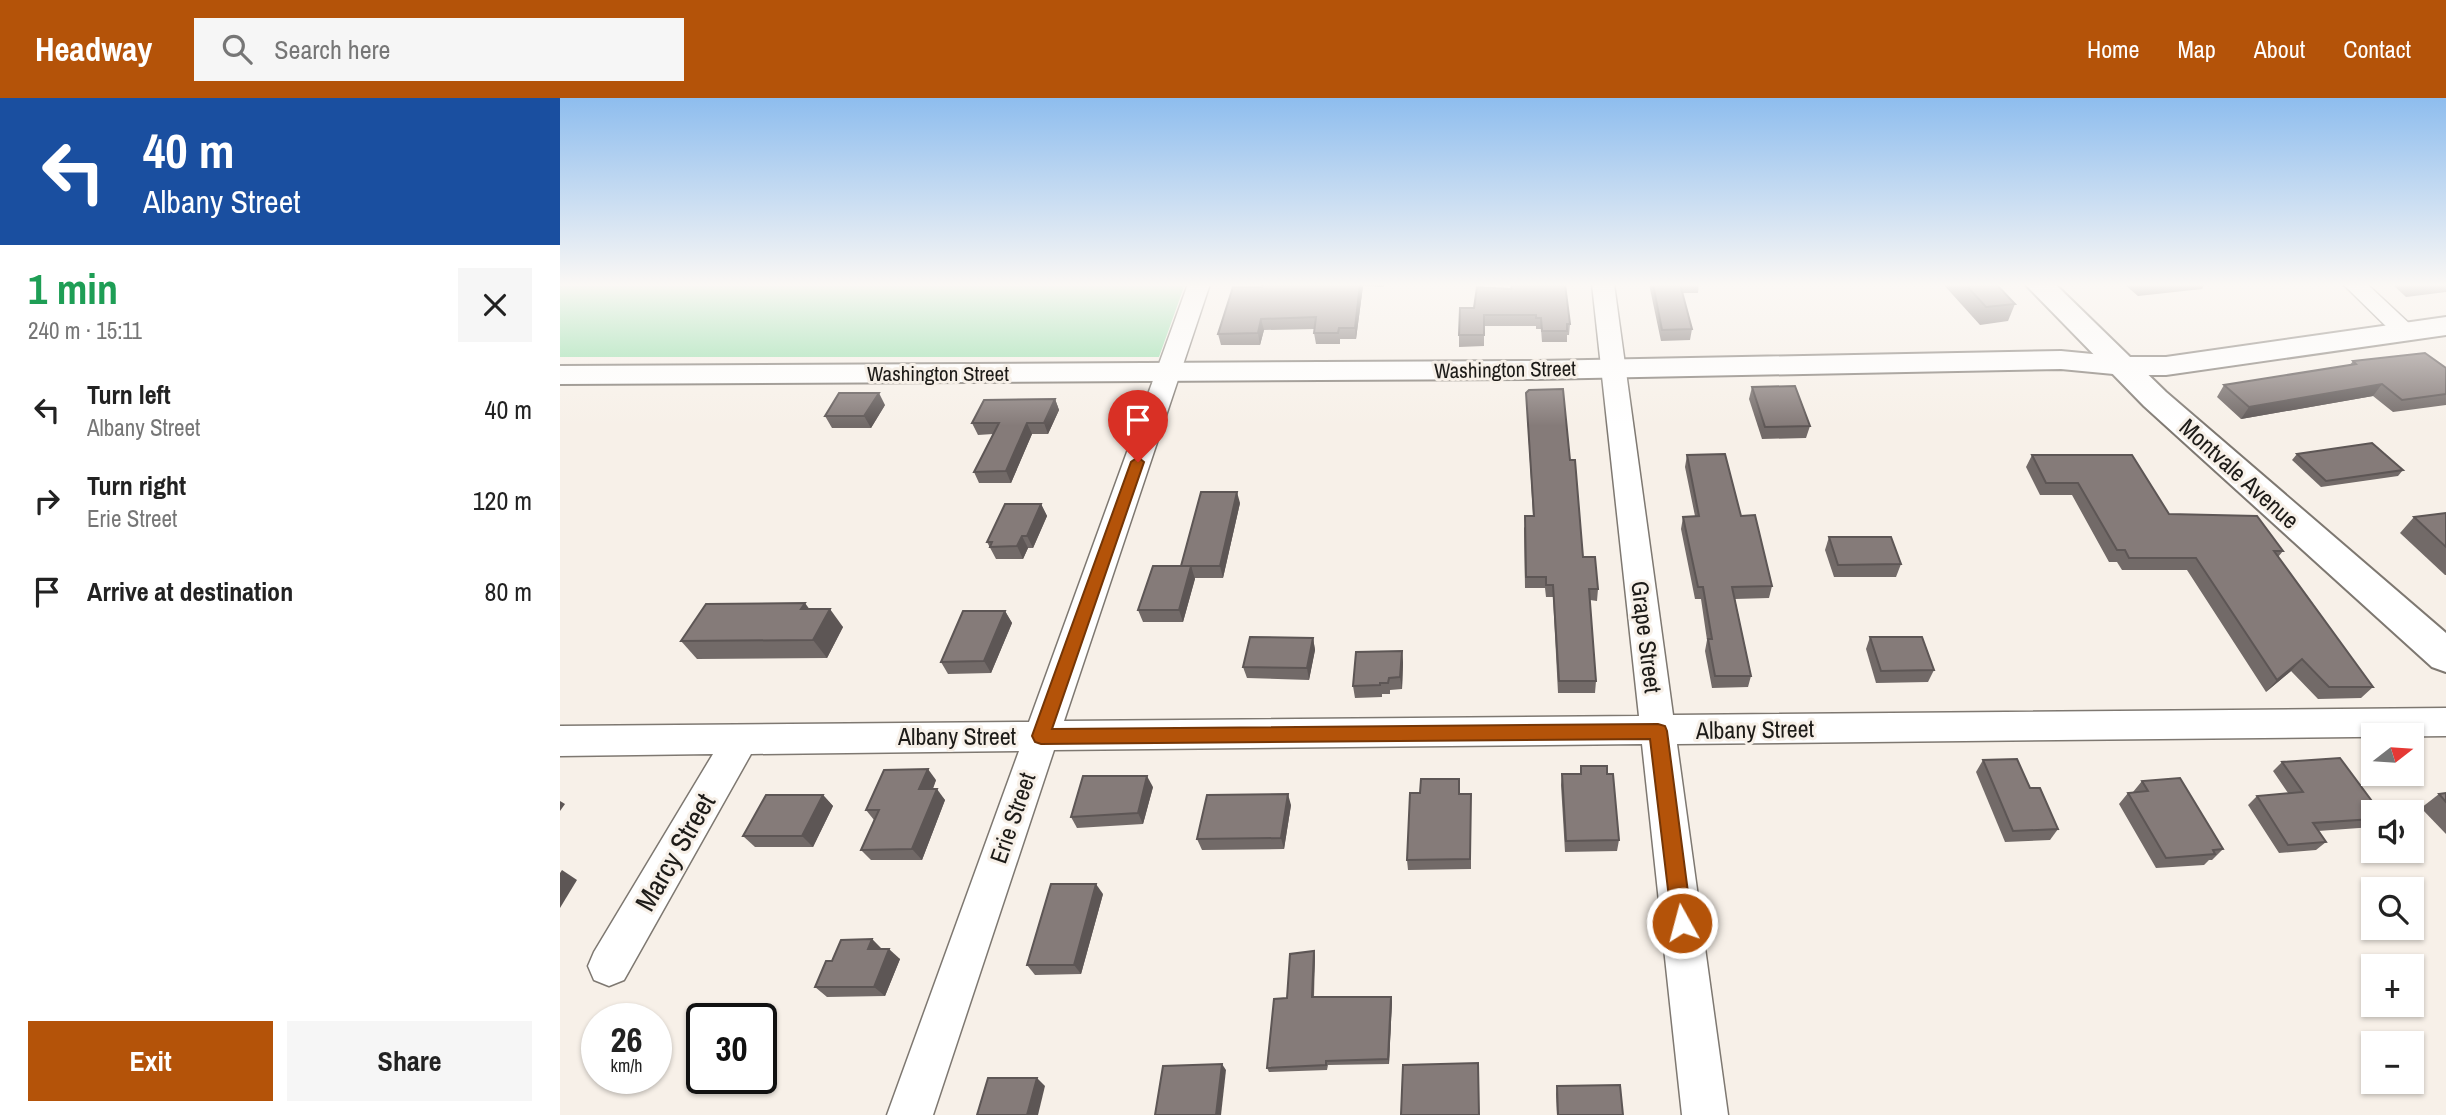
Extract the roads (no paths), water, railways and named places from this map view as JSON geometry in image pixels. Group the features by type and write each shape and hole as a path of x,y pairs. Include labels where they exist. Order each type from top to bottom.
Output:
{"main road":[{"name":"Montvale Avenue","path":"2088,331 2155,399 2446,656"},
{"name":"Washington Street","path":"560,375 1612,369 2061,360 2124,366 2175,365 2401,331"}],"street":[{"name":"Erie Street","path":"910,1115 1183,331"},
{"name":"Grape Street","path":"1608,331 1705,1115"},
{"name":"Albany Street","path":"560,741 2446,722"},
{"name":"Marcy Street","path":"609,966 741,739"}]}
